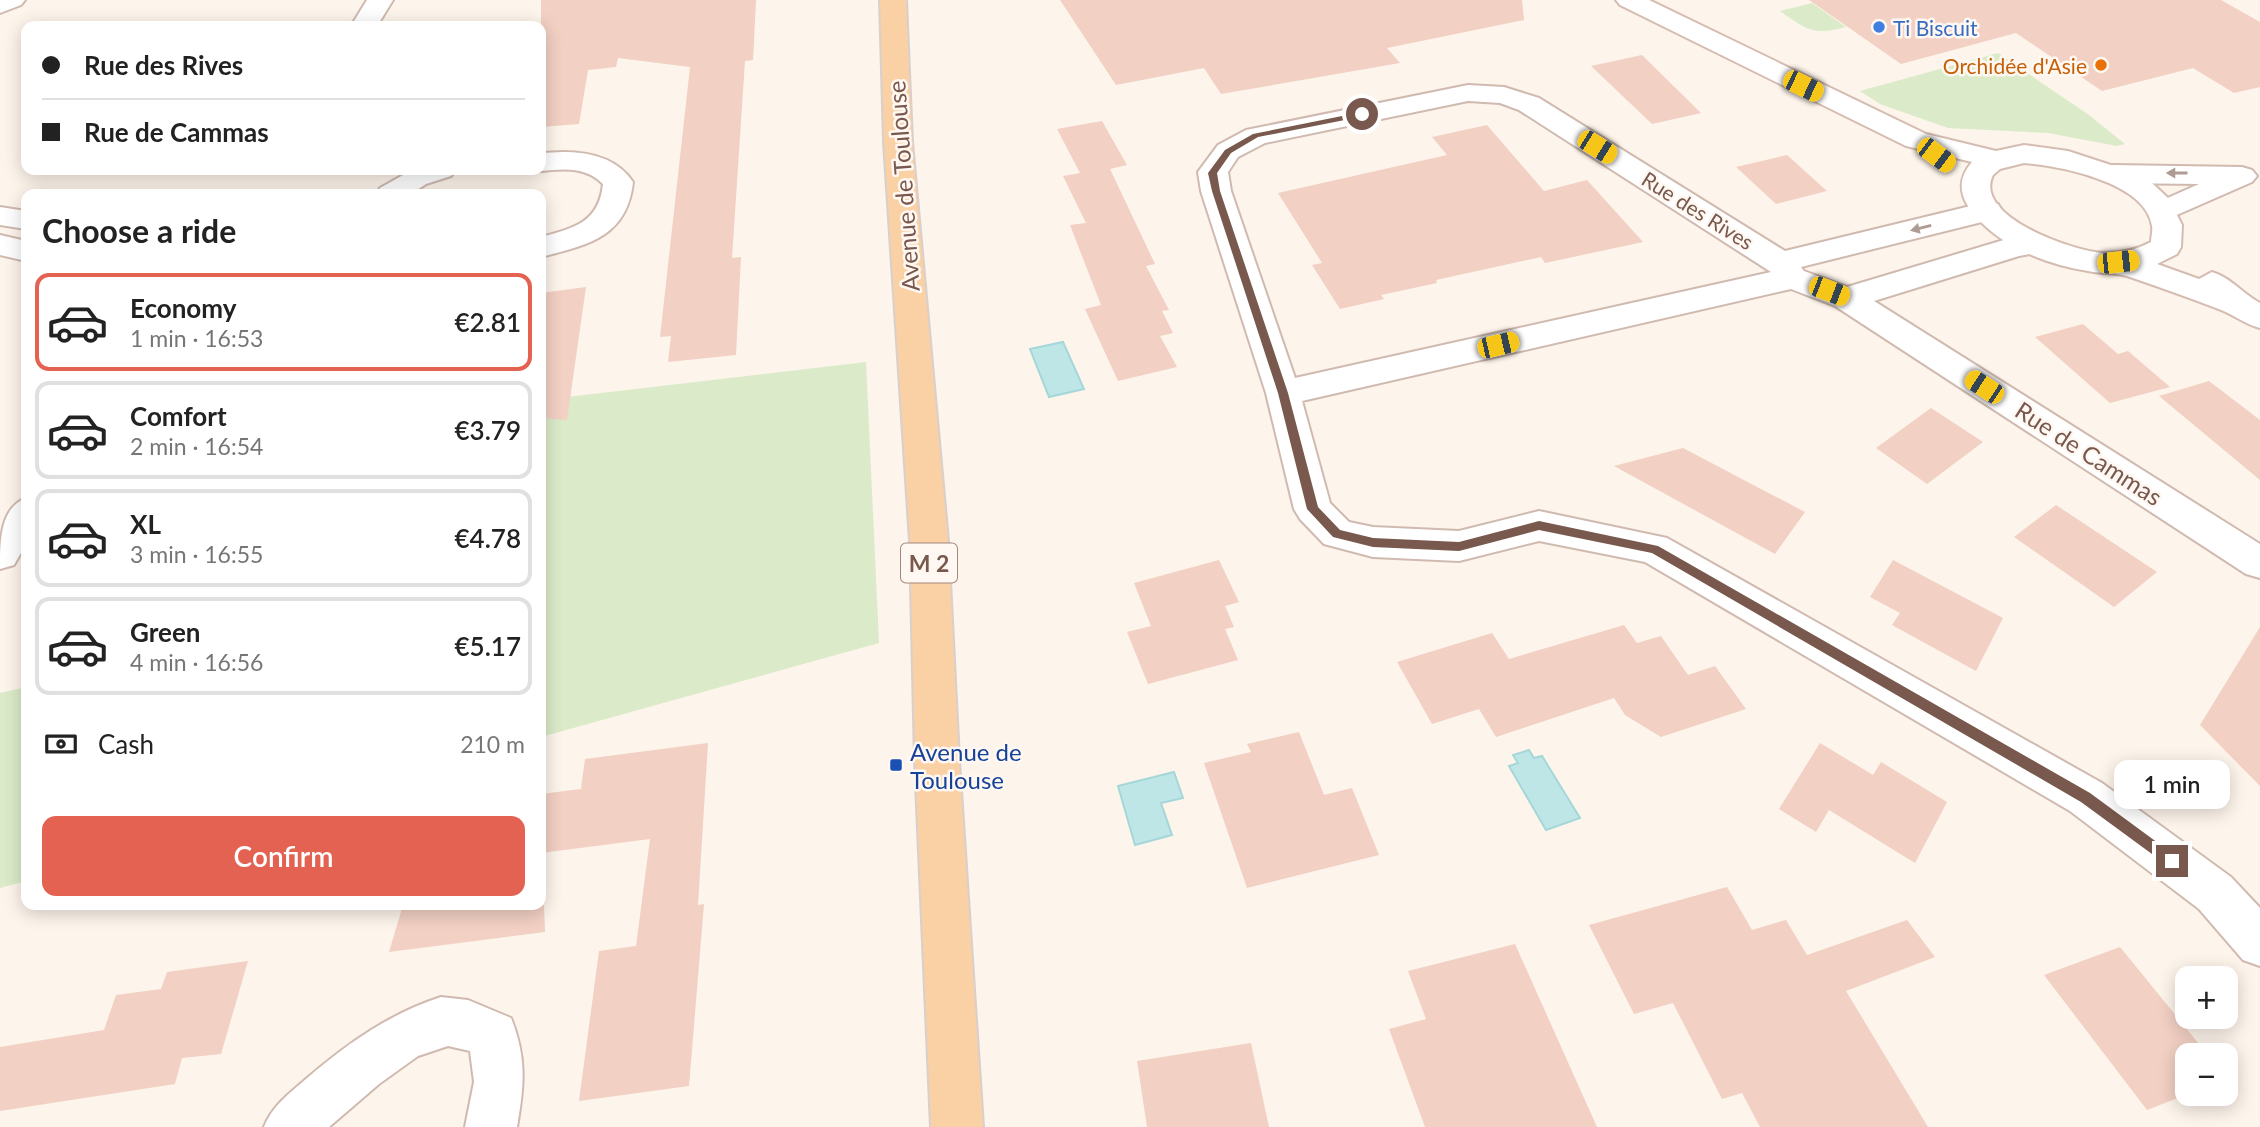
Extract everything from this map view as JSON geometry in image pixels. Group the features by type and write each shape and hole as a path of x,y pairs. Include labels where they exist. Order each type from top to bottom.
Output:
{"main road":[{"name":"Avenue de Toulouse","path":"893,0 898,142 929,541 937,760 957,1127"}],"street":[{"path":"0,5 12,0"},
{"path":"367,21 380,0"},
{"path":"1629,0 1916,140 1956,170 1986,169 2016,155 2049,155 2082,162 2113,174 2141,191 2163,212 2170,229 2166,247"},
{"name":"Rue des Rives","path":"1283,393 1216,191 1213,173 1228,151 1256,135 1468,93 1504,95 1529,104 1787,270"},
{"path":"546,162 589,162 607,169 618,182 615,204 602,222 573,238 546,246"},
{"path":"1986,169 1978,197 1987,211 2008,229 2035,244 2069,256 2118,262 2231,301 2260,317"},
{"path":"2113,174 2251,173"},
{"path":"2163,212 2251,173"},
{"path":"398,189 425,175"},
{"path":"1987,211 1787,270 1283,393 1313,509 1337,534 1373,542 1459,546 1539,526 1654,549 2086,797 2215,893 2260,943"},
{"path":"0,216 21,219"},
{"path":"1846,298 2017,246 2035,244"},
{"path":"0,245 21,250"},
{"path":"2118,262 2148,256 2166,247"},
{"path":"2166,247 2194,266 2231,301"},
{"name":"Rue de Cammas","path":"1787,270 1846,298 2260,564"},
{"path":"0,554 21,520"},
{"path":"289,1127 381,1050 443,1021 471,1024 493,1036 499,1082 491,1127"}],"green space":[{"path":"1812,3 1846,27 1826,31 1811,30 1780,11"},
{"path":"1998,53 2089,115 2125,144 2117,146 2048,133 1948,128 1880,104 1860,91"},
{"path":"866,362 879,643 546,736 546,399"},
{"path":"21,688 21,882 0,888 0,693"}],"water":[{"path":"1063,342 1084,389 1049,397 1030,349"},
{"path":"1529,750 1534,758 1542,756 1580,818 1546,830 1509,766 1518,763 1513,755"},
{"path":"1174,772 1183,798 1161,803 1172,835 1135,845 1118,786"}],"building":[{"path":"541,0 756,0 753,60 745,61 732,258 741,257 736,355 668,362 671,336 660,337 690,67 618,58 616,67 588,70 579,124 546,127 546,21 541,21"},
{"path":"1060,0 1522,0 1524,20 1387,48 1400,63 1221,94 1204,68 1116,85"},
{"path":"1809,0 2221,0 2260,22 2260,87 2234,93 2193,68 2102,91 2016,33 1901,64"},
{"path":"1642,55 1701,113 1652,124 1591,66"},
{"path":"1102,121 1127,165 1110,169 1155,264 1146,266 1169,310 1162,311 1173,333 1160,336 1177,367 1118,381 1085,309 1101,305 1070,225 1086,223 1063,176 1080,173 1057,129"},
{"path":"1487,125 1544,191 1587,180 1643,242 1545,263 1541,257 1436,280 1437,283 1381,295 1384,299 1340,309 1312,265 1322,263 1278,193 1447,155 1432,137"},
{"path":"1787,155 1827,191 1776,204 1736,167"},
{"path":"586,287 567,420 546,418 546,292"},
{"path":"2083,324 2118,354 2128,351 2170,387 2110,403 2035,337"},
{"path":"2209,381 2260,420 2260,480 2159,396"},
{"path":"1931,408 1983,442 1927,484 1876,448"},
{"path":"1683,448 1805,512 1775,554 1614,466"},
{"path":"2056,505 2157,572 2114,607 2014,537"},
{"path":"1219,560 1239,602 1225,606 1234,627 1225,629 1238,660 1148,684 1127,632 1151,626 1134,583"},
{"path":"1893,560 2003,618 1976,671 1892,625 1900,613 1870,597"},
{"path":"1624,625 1637,643 1661,636 1688,675 1715,666 1746,709 1661,737 1625,715 1614,698 1496,737 1479,709 1432,724 1397,662 1492,633 1509,659"},
{"path":"2260,627 2260,786 2200,725"},
{"path":"1299,732 1324,795 1352,788 1379,855 1247,888 1204,763 1251,752 1247,744"},
{"path":"708,743 698,905 704,904 689,1086 579,1101 599,951 636,946 650,839 546,852 546,793 581,789 585,759"},
{"path":"1820,743 1873,775 1881,762 1947,802 1915,863 1829,810 1816,832 1779,809"},
{"path":"1727,887 1752,930 1786,920 1807,955 1907,920 1935,957 1846,991 1928,1127 1760,1127 1742,1093 1722,1099 1673,1003 1634,1014 1589,925"},
{"path":"402,910 544,910 545,932 389,952"},
{"path":"1515,944 1597,1127 1425,1127 1389,1029 1426,1019 1408,971"},
{"path":"2120,947 2175,1014 2175,1029 2187,1029 2198,1043 2175,1043 2175,1099 2147,1110 2044,975"},
{"path":"248,961 221,1054 182,1058 175,1084 0,1111 0,1047 104,1030 116,995 161,989 167,972"},
{"path":"1251,1043 1269,1127 1147,1127 1137,1061"}],"place":[{"name":"Ti Biscuit","path":"1879,27"},
{"name":"Orchidée d'Asie","path":"2101,65"},
{"name":"Avenue de Toulouse","path":"896,765"}],"route":[{"path":"1362,114 1256,135 1228,151 1213,173 1216,191 1283,393 1313,509 1337,534 1373,542 1459,546 1539,526 1654,549 2086,797 2172,861"}]}
